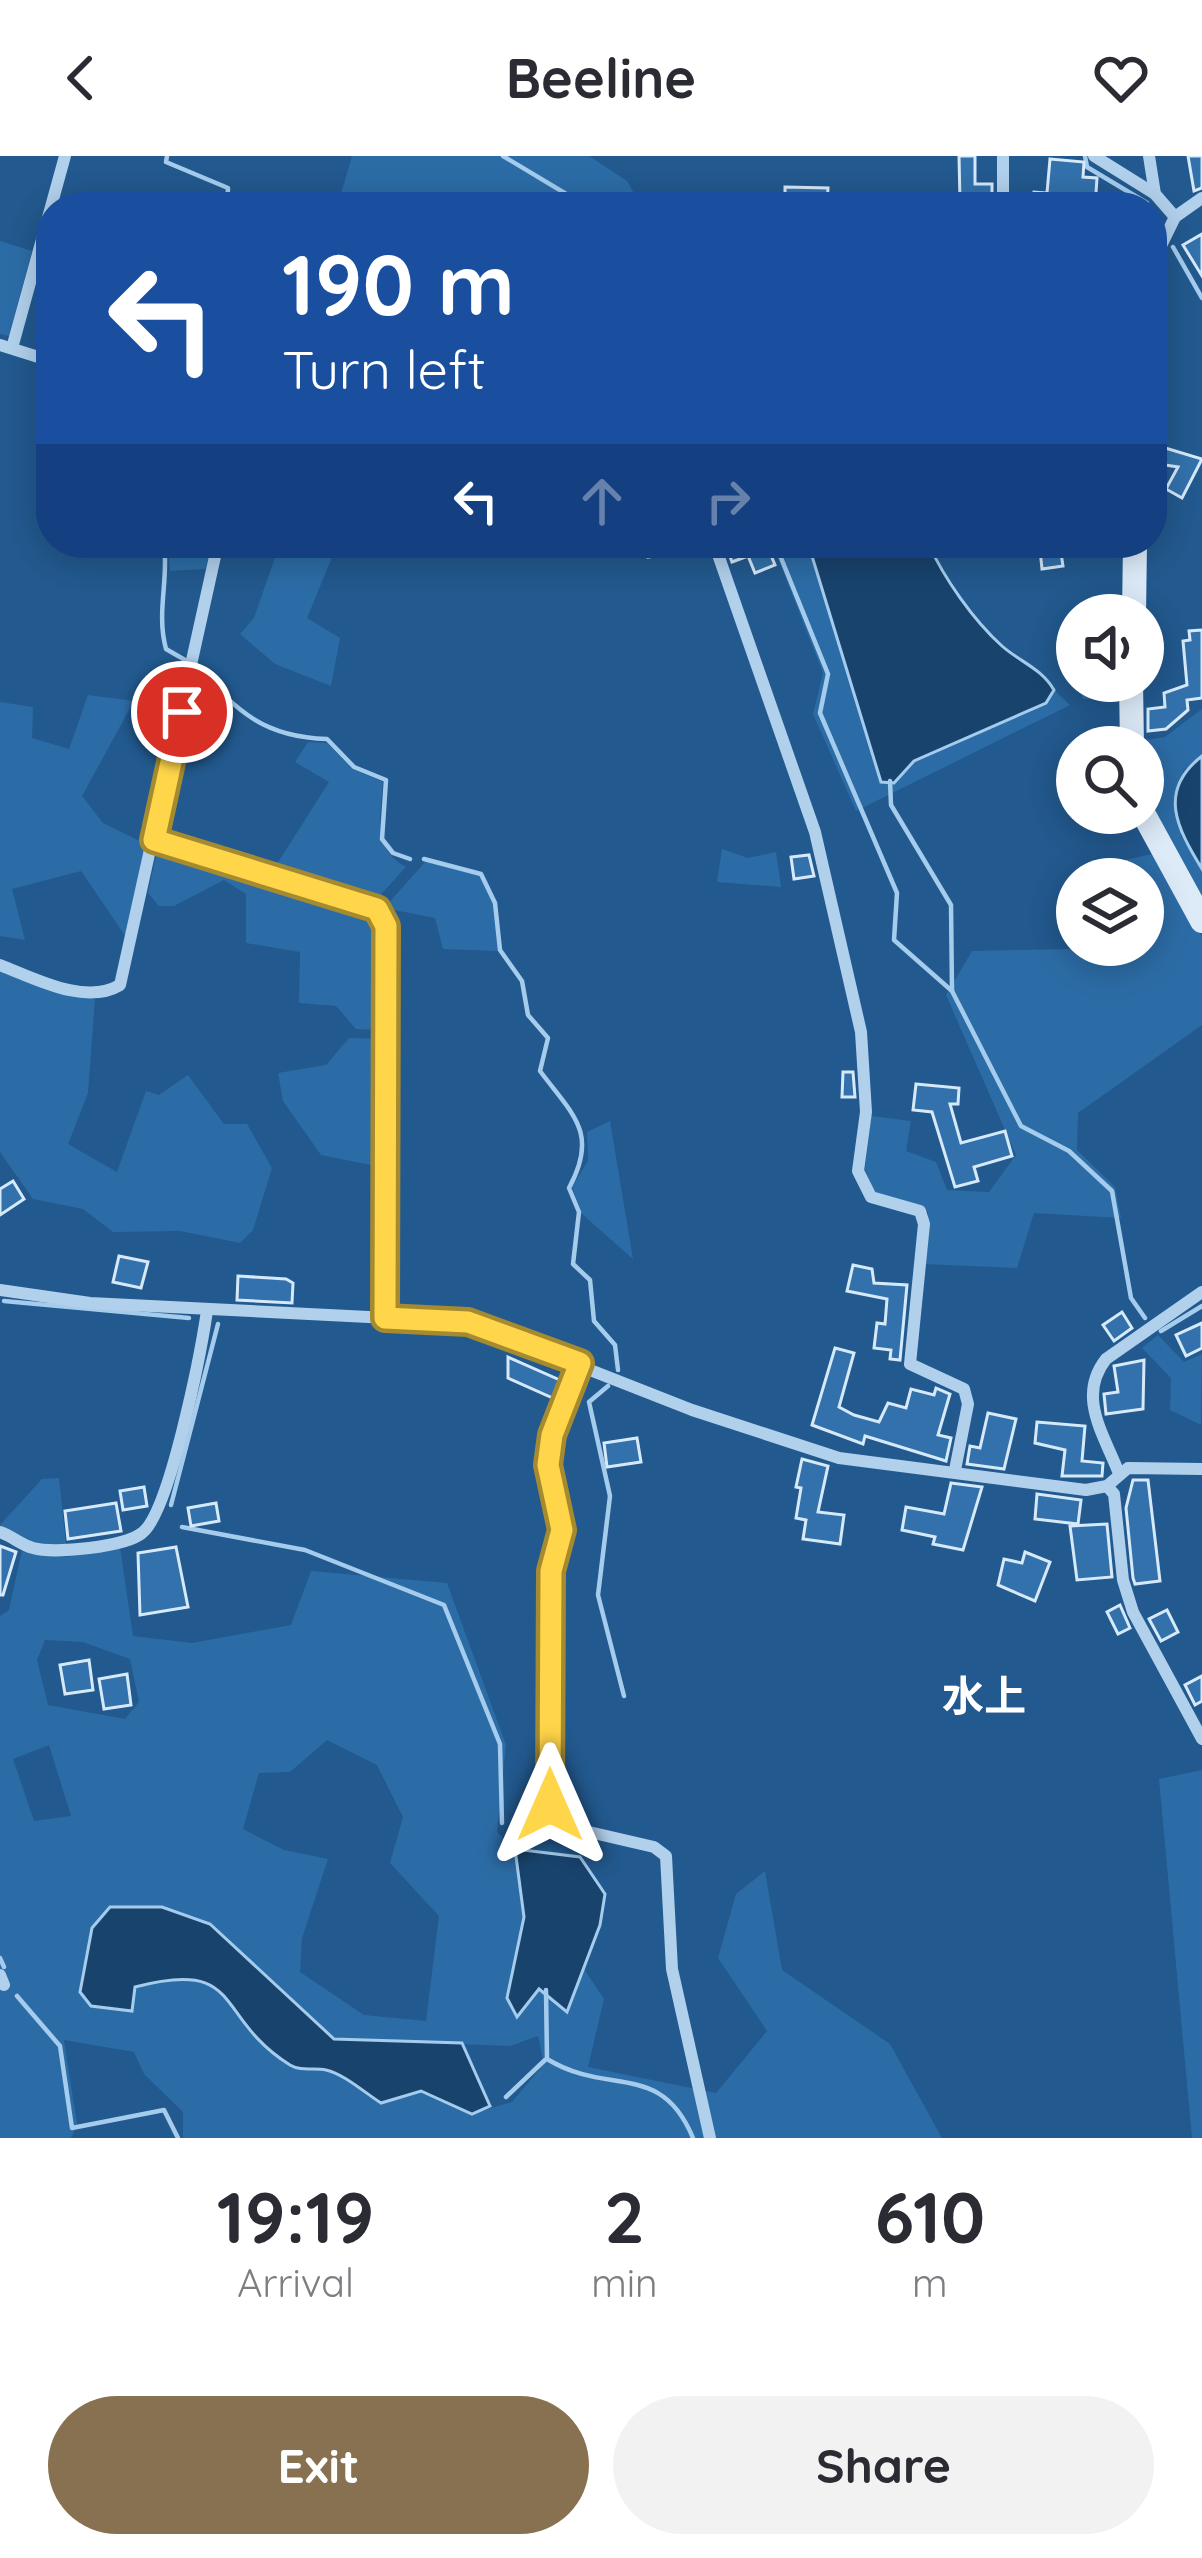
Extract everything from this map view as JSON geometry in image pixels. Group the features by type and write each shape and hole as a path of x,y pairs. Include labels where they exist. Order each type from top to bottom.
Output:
{"street":[{"path":"54,192 65,156"},
{"path":"1003,156 1003,192"},
{"path":"1094,156 1152,192"},
{"path":"1149,156 1155,192"},
{"path":"1167,233 1175,217 1202,198"},
{"path":"1167,208 1175,217"},
{"path":"36,249 6,346 36,356"},
{"path":"0,965 83,992 105,994 120,985 215,558"},
{"path":"719,558 815,832 862,1032 866,1112 858,1171 871,1197 920,1211 924,1224 910,1364 964,1389 968,1404 956,1471"},
{"path":"1134,594 1135,558"},
{"path":"1154,834 1202,921"},
{"path":"154,840 377,909 386,926 385,1318"},
{"path":"2,1286 90,1304 468,1322 692,1410 839,1458 1086,1490 1107,1486 1118,1472 1202,1469"},
{"path":"1118,1472 1094,1413 1090,1392 1095,1373 1106,1359 1202,1292"},
{"path":"0,1532 26,1546 54,1550 131,1539 146,1531 159,1505 197,1372 207,1311"},
{"path":"580,1363 552,1435 548,1465 562,1530 551,1571 550,1805 560,1825 654,1846 666,1856 672,1969 710,2138"},
{"path":"1107,1486 1114,1494 1123,1580 1133,1612 1202,1739"}],"shaded area":[{"path":"352,156 589,156 627,181 633,192 341,192"},
{"path":"0,241 32,251 9,336 0,334"},
{"path":"169,558 208,558 206,569 170,571"},
{"path":"275,558 332,558 307,618 340,638 331,686 275,664 240,634 254,618"},
{"path":"778,558 813,558 881,782 894,783 913,761 1046,703 1054,690 1056,702 1070,705 856,811 813,714 823,673"},
{"path":"813,558 936,558 980,624 1054,690 1046,703 914,761 894,783 881,782"},
{"path":"88,695 134,701 82,796 103,823 148,845 128,940 81,871 12,889 25,940 0,936 0,702 33,707 32,738 69,749"},
{"path":"1202,709 1202,756 1183,771 1181,836 1202,869 1202,902 1164,834 1165,737"},
{"path":"308,742 327,743 352,769 383,782 383,841 406,867 373,903 272,872 329,782 295,762"},
{"path":"1202,756 1202,869 1179,824 1176,796 1188,769"},
{"path":"158,847 372,913 380,926 381,1030 356,1029 336,1006 299,1003 300,952 246,943 246,894 224,880 174,906 159,906 148,893"},
{"path":"722,849 748,858 776,852 781,887 717,882"},
{"path":"426,861 479,875 494,903 498,951 443,949 435,918 384,908"},
{"path":"1164,874 1202,936 1202,1025 1078,1113 1077,1150 1115,1187 1121,1218 1034,1213 1017,1268 924,1264 928,1212 874,1192 865,1170 871,1116 911,1121 906,1151 936,1162 947,1190 989,1192 1016,1155 946,995 972,951 1056,949 1056,966 1164,966"},
{"path":"0,970 42,987 95,999 88,1093 68,1144 117,1172 146,1091 159,1095 188,1075 224,1124 247,1124 272,1168 253,1230 240,1243 180,1231 113,1232 83,1209 33,1199 0,1152"},
{"path":"349,1038 380,1039 381,1167 321,1155 283,1101 278,1073 326,1065"},
{"path":"610,1121 633,1259 582,1214 572,1187 588,1161 587,1132"},
{"path":"1158,1335 1184,1362 1202,1354 1201,1425 1170,1410 1171,1378 1142,1348"},
{"path":"59,1478 66,1545 34,1544 0,1525 42,1479"},
{"path":"120,1547 133,1636 192,1643 291,1625 311,1571 447,1583 506,1745 497,1832 515,1849 524,1917 507,1998 518,2016 539,1989 567,2011 584,1969 604,1999 588,2067 716,2093 767,2031 718,1958 736,1894 765,1871 782,1970 890,2044 942,2138 183,2138 183,2112 144,2074 134,2052 64,2040 77,2124 71,2138 0,2138 0,1616 9,1610 22,1550 65,1557","holes":["45,1640 83,1642 130,1659 139,1702 125,1719 48,1705 37,1660","327,1740 377,1765 403,1817 390,1863 439,1916 426,2021 364,2015 300,1972 302,1938 328,1859 284,1850 243,1829 259,1773 290,1772","49,1745 71,1816 34,1821 13,1759","110,1907 210,1924 334,2039 510,2046 538,2036 544,2064 512,2102 472,2114 421,2091 381,2103 333,2072 290,2064 266,2046 213,1986 171,1980 135,1987"]},
{"path":"1202,1770 1202,2138 1192,2138 1159,1779"},
{"path":"515,1849 580,1857 605,1894 600,1925 567,2012 539,1989 517,2017 507,1998 524,1917"},
{"path":"110,1907 162,1907 210,1924 334,2039 462,2043 490,2106 472,2114 421,2091 381,2103 333,2072 294,2067 266,2047 225,1997 195,1980 135,1987 132,2011 91,2006 80,1992 92,1928"}],"building":[{"path":"959,156 975,156 975,184 992,184 992,192 960,192"},
{"path":"1188,156 1202,156 1202,188 1194,191"},
{"path":"1050,159 1084,162 1083,177 1097,178 1096,192 1047,192"},
{"path":"785,187 828,188 828,192 785,192"},
{"path":"1202,234 1202,276 1183,245"},
{"path":"1167,448 1202,459 1182,498 1167,490 1178,467 1167,465"},
{"path":"749,558 772,558 775,565 755,573"},
{"path":"1041,558 1062,558 1063,566 1042,569"},
{"path":"1202,630 1202,698 1187,700 1188,710 1166,729 1148,726 1148,709 1165,707 1164,693 1187,685 1183,641 1190,640 1189,631"},
{"path":"809,855 814,876 794,879 791,857"},
{"path":"843,1072 853,1072 855,1097 842,1097"},
{"path":"916,1084 959,1088 958,1104 950,1104 961,1143 1005,1131 1012,1156 974,1167 978,1181 955,1187 932,1112 913,1110"},
{"path":"13,1181 24,1199 0,1215 0,1189"},
{"path":"119,1256 148,1262 141,1288 113,1282"},
{"path":"853,1265 872,1269 874,1283 907,1285 900,1360 890,1359 891,1350 874,1348 877,1323 885,1324 887,1299 847,1291"},
{"path":"238,1276 286,1279 293,1283 292,1303 237,1300"},
{"path":"1122,1312 1132,1328 1114,1341 1103,1325"},
{"path":"1202,1323 1202,1348 1186,1356 1176,1335"},
{"path":"835,1348 854,1353 839,1407 854,1415 879,1422 888,1403 906,1408 911,1389 934,1395 936,1388 950,1394 938,1435 951,1438 946,1461 865,1436 863,1444 812,1425"},
{"path":"508,1357 562,1381 555,1399 508,1378"},
{"path":"1144,1360 1143,1409 1106,1414 1104,1394 1118,1392 1114,1366"},
{"path":"988,1413 1016,1419 1004,1469 967,1464 970,1446 980,1448"},
{"path":"1037,1422 1085,1426 1082,1461 1103,1463 1102,1476 1062,1476 1065,1450 1035,1443"},
{"path":"637,1438 641,1462 607,1467 604,1443"},
{"path":"802,1459 828,1466 818,1512 844,1515 840,1544 803,1539 806,1520 796,1518"},
{"path":"1133,1480 1148,1480 1160,1581 1135,1584 1133,1578 1126,1508"},
{"path":"951,1483 982,1487 963,1550 933,1544 935,1537 902,1530 906,1507 944,1514"},
{"path":"144,1487 147,1506 123,1510 120,1491"},
{"path":"1037,1494 1081,1500 1078,1524 1035,1519"},
{"path":"116,1503 121,1531 68,1539 65,1511"},
{"path":"216,1503 219,1521 191,1526 188,1508"},
{"path":"1107,1524 1112,1577 1077,1580 1070,1526"},
{"path":"0,1546 16,1552 3,1595 0,1595"},
{"path":"176,1547 188,1607 140,1615 138,1553"},
{"path":"1025,1552 1050,1562 1035,1601 998,1585 1004,1559 1022,1563"},
{"path":"1120,1605 1130,1628 1118,1634 1107,1612"},
{"path":"1167,1610 1178,1632 1161,1641 1149,1619"},
{"path":"89,1660 93,1690 65,1694 60,1665"},
{"path":"127,1674 131,1705 104,1709 99,1679"},
{"path":"1202,1676 1202,1701 1195,1705 1185,1685"}],"waterway":[{"path":"167,156 166,162 228,188 228,192"},
{"path":"503,156 563,192"},
{"path":"1085,156 1087,167 1129,192"},
{"path":"1173,247 1202,298"},
{"path":"165,558 163,635 166,649 185,660"},
{"path":"781,558 828,674 820,713 897,893 894,940 952,991"},
{"path":"197,667 254,719 286,733 327,739 354,767 386,780 382,839 393,853 410,859"},
{"path":"890,781 891,805 951,905 952,991 1021,1126 1069,1151 1112,1191 1131,1298 1145,1318"},
{"path":"424,859 481,874 495,903 500,950 522,981 528,1015 548,1038 540,1071 572,1113 582,1138 578,1169 569,1188 579,1212 573,1264 590,1280 594,1321 615,1345 618,1370"},
{"path":"4,1301 189,1318"},
{"path":"1161,1331 1202,1306"},
{"path":"171,1505 218,1324"},
{"path":"608,1386 589,1402 610,1496 598,1595 624,1696"},
{"path":"182,1527 305,1550 444,1605 500,1744 502,1823"},
{"path":"0,1958 4,1967"},
{"path":"546,1990 547,2059 570,2070 649,2089 680,2114 693,2138"},
{"path":"17,1996 60,2046 72,2128 164,2110 178,2138"},
{"path":"506,2097 545,2060"}],"district":[{"name":"水上","path":"984,1695"}],"route":[{"path":"182,712 154,840 377,909 386,926 385,1318 468,1322 580,1363 552,1435 548,1465 562,1530 551,1571 550,1805"}]}
